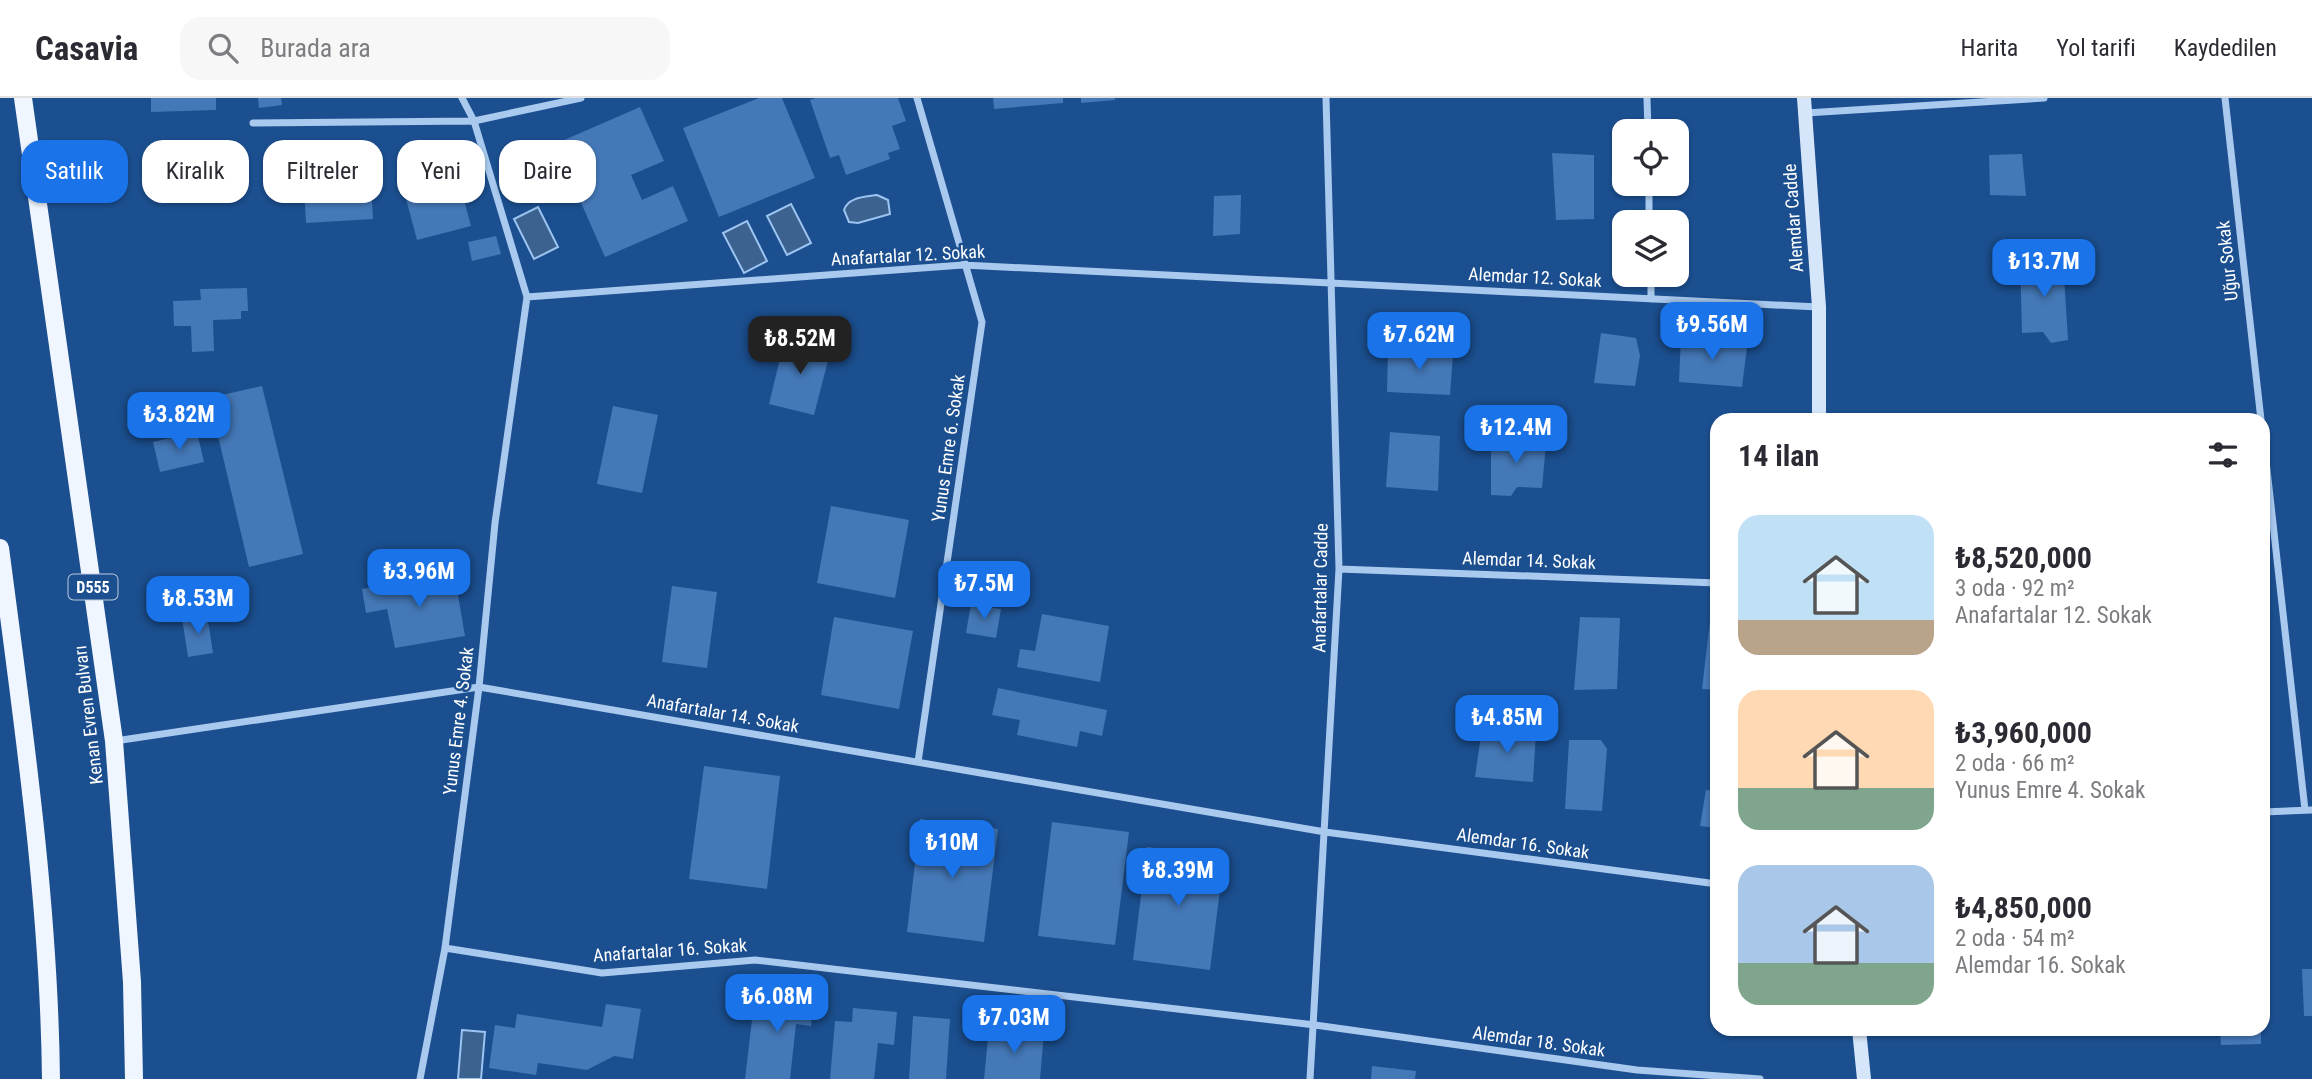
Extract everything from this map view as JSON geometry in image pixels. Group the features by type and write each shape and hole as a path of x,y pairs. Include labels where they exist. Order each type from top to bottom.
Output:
{"main road":[{"name":"Kenan Evren Bulvarı","path":"23,98 114,741 132,982 134,1079"},
{"path":"0,548 28,761 50,994 51,1079"}],"street":[{"name":"Yunus Emre 4. Sokak","path":"420,1079 445,948 479,687 495,523 527,297 474,121 462,98"},
{"path":"253,123 474,121 581,98"},
{"name":"Yunus Emre 6. Sokak","path":"917,98 982,322 918,762"},
{"name":"Anafartalar Cadde","path":"1310,1079 1339,569 1326,98"},
{"path":"1647,98 1648,119"},
{"path":"1804,105 2044,98"},
{"name":"Uğur Sokak","path":"2225,98 2260,413"},
{"name":"Alemdar Cadde","path":"1804,105 1819,307 1819,413"},
{"name":"Anafartalar 12. Sokak","path":"527,297 964,265 1333,281"},
{"name":"Alemdar 12. Sokak","path":"1333,281 1819,307"},
{"path":"1650,287 1651,299"},
{"path":"2270,491 2309,810 2270,812"},
{"name":"Alemdar 14. Sokak","path":"1339,569 1710,583"},
{"name":"Anafartalar 14. Sokak","path":"114,741 479,687 1325,832"},
{"name":"Alemdar 16. Sokak","path":"1325,832 1710,883"},
{"name":"Anafartalar 16. Sokak","path":"445,948 602,973 755,960 1315,1025"},
{"name":"Alemdar 18. Sokak","path":"1315,1025 1636,1075 1760,1079"},
{"path":"1861,1036 1864,1079"}],"water":[{"path":"877,195 888,200 890,214 858,223 849,222 844,210 849,202"},
{"path":"791,204 811,243 787,255 767,216"},
{"path":"538,207 558,247 534,259 514,219"},
{"path":"747,221 767,261 744,273 723,233"},
{"path":"462,1030 485,1032 481,1079 458,1079"}],"building":[{"path":"151,98 216,98 216,110 151,112"},
{"path":"258,98 281,98 282,105 259,108"},
{"path":"759,98 782,98 815,178 719,217 683,128"},
{"path":"898,98 906,121 892,126 900,149 888,153 890,159 846,175 839,155 830,158 810,100"},
{"path":"993,98 1063,98 1063,103 994,109"},
{"path":"1081,98 1115,98 1115,100 1081,103"},
{"path":"640,107 664,161 631,175 642,200 673,186 688,221 605,257 581,203 596,203 596,140 564,140"},
{"path":"1552,153 1594,155 1594,219 1556,220"},
{"path":"2022,154 2026,196 1990,195 1989,155"},
{"path":"1241,195 1240,234 1213,236 1214,196"},
{"path":"305,203 372,203 373,219 306,223"},
{"path":"407,203 465,203 471,226 417,240"},
{"path":"496,236 501,254 472,261 468,242"},
{"path":"2020,260 2063,260 2068,340 2051,343 2043,332 2022,333"},
{"path":"247,288 248,311 241,311 241,319 213,320 214,351 192,352 191,326 174,326 173,301 201,300 200,289"},
{"path":"1601,333 1636,338 1640,356 1635,386 1594,383"},
{"path":"1681,336 1740,342 1747,347 1742,387 1679,382"},
{"path":"785,338 831,349 814,415 769,404"},
{"path":"1388,349 1447,352 1453,355 1450,395 1387,392"},
{"path":"262,386 303,554 249,567 209,398"},
{"path":"613,406 658,415 642,493 597,484"},
{"path":"197,432 204,462 160,472 153,442"},
{"path":"1390,432 1440,436 1438,491 1386,487"},
{"path":"1491,436 1537,440 1546,444 1542,488 1517,487 1511,496 1491,495"},
{"path":"831,506 909,520 895,598 817,583"},
{"path":"454,572 465,636 395,648 387,609 366,613 362,589"},
{"path":"672,586 717,592 707,668 662,662"},
{"path":"971,604 1001,609 996,638 966,633"},
{"path":"207,614 213,653 188,657 182,618"},
{"path":"1042,614 1109,626 1100,682 1017,667 1020,649 1035,651"},
{"path":"834,617 913,631 899,709 821,695"},
{"path":"1580,617 1620,618 1617,689 1574,690"},
{"path":"1710,621 1710,690 1702,689"},
{"path":"998,688 1107,710 1102,736 1080,731 1077,747 1017,735 1020,720 992,715"},
{"path":"1482,728 1536,732 1533,782 1475,777"},
{"path":"1569,740 1601,740 1607,749 1602,811 1565,809"},
{"path":"704,766 780,776 767,889 689,879"},
{"path":"1706,790 1710,790 1710,827 1700,826"},
{"path":"920,819 998,829 984,942 907,932"},
{"path":"1052,822 1129,832 1115,945 1038,936"},
{"path":"1147,847 1224,857 1210,970 1133,960"},
{"path":"2302,969 2312,969 2312,1016 2304,1016"},
{"path":"771,990 815,994 811,1026 796,1024 790,1079 745,1079 754,1003 770,1004"},
{"path":"606,1004 641,1009 633,1059 614,1056 587,1070 538,1063 536,1075 489,1068 495,1025 515,1028 517,1014 602,1027"},
{"path":"853,1008 897,1012 894,1045 878,1043 874,1079 830,1079 835,1021 852,1022"},
{"path":"913,1016 950,1019 946,1079 909,1079"},
{"path":"989,1028 1044,1033 1040,1079 984,1079"},
{"path":"2220,1036 2261,1036 2261,1044 2221,1045"},
{"path":"1372,1066 1416,1071 1415,1079 1371,1079"}]}
